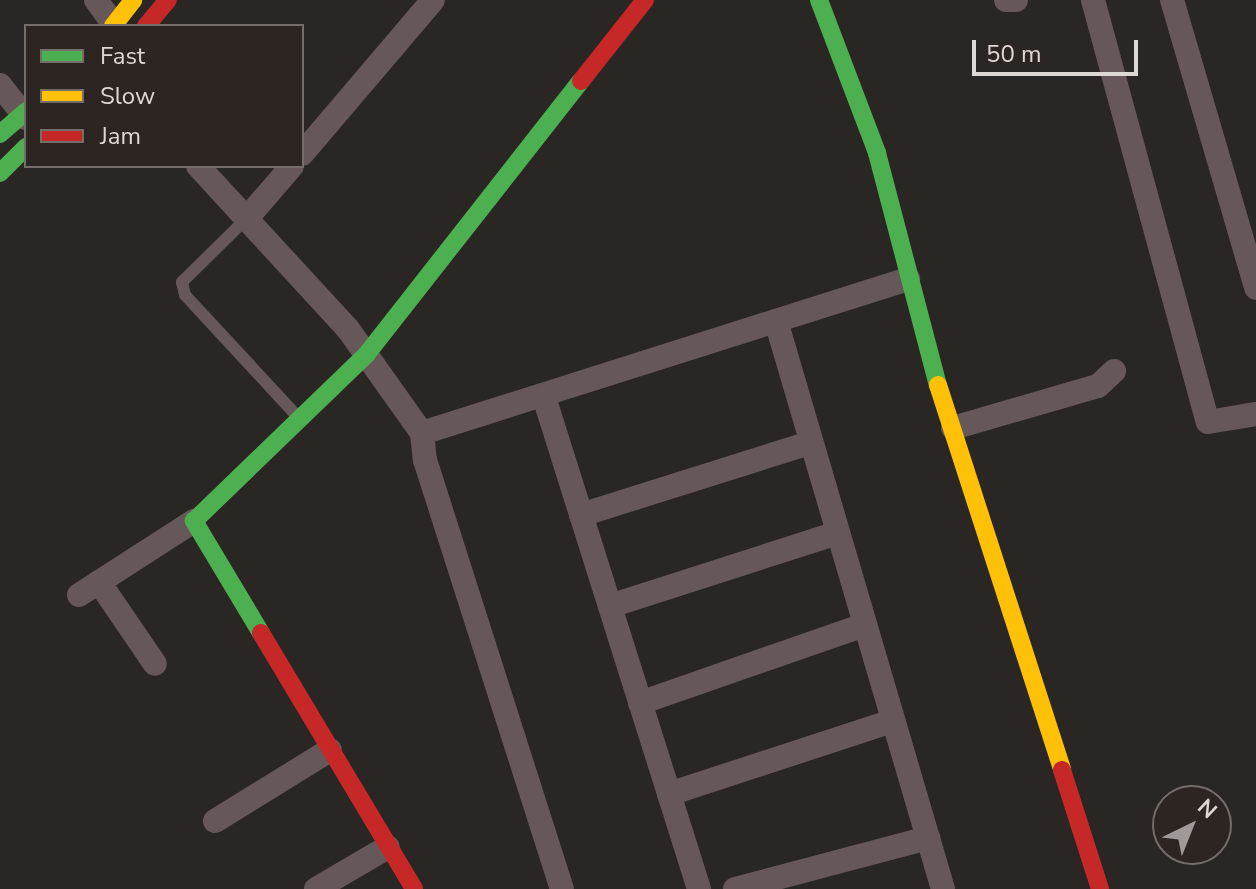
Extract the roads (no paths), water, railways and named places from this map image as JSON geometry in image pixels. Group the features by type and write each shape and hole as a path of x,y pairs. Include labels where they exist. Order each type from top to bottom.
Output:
{"street":[{"path":"96,0 113,24"},
{"path":"115,24 133,0"},
{"path":"148,24 168,0"},
{"path":"304,152 433,0"},
{"path":"155,664 89,588 194,521 366,355 645,0"},
{"path":"819,0 877,153 908,279 953,428 1100,889"},
{"path":"1006,0 1016,0"},
{"path":"1093,0 1208,422 1256,414"},
{"path":"1172,0 1256,288"},
{"path":"0,85 24,113"},
{"path":"0,134 24,115"},
{"path":"0,173 24,149"},
{"path":"200,168 248,217 366,355 422,433 425,460 562,889"},
{"path":"248,217 290,168"},
{"path":"422,433 544,397 908,279"},
{"path":"776,321 943,889"},
{"path":"953,428 1098,386 1114,371"},
{"path":"544,397 699,889"},
{"path":"581,515 810,443"},
{"path":"194,521 414,889"},
{"path":"610,606 837,533"},
{"path":"640,703 864,625"},
{"path":"669,794 893,721"},
{"path":"215,821 330,750"},
{"path":"735,889 928,838"},
{"path":"316,889 388,847"}],"lane":[{"path":"248,217 182,282 185,295 301,421"}]}
